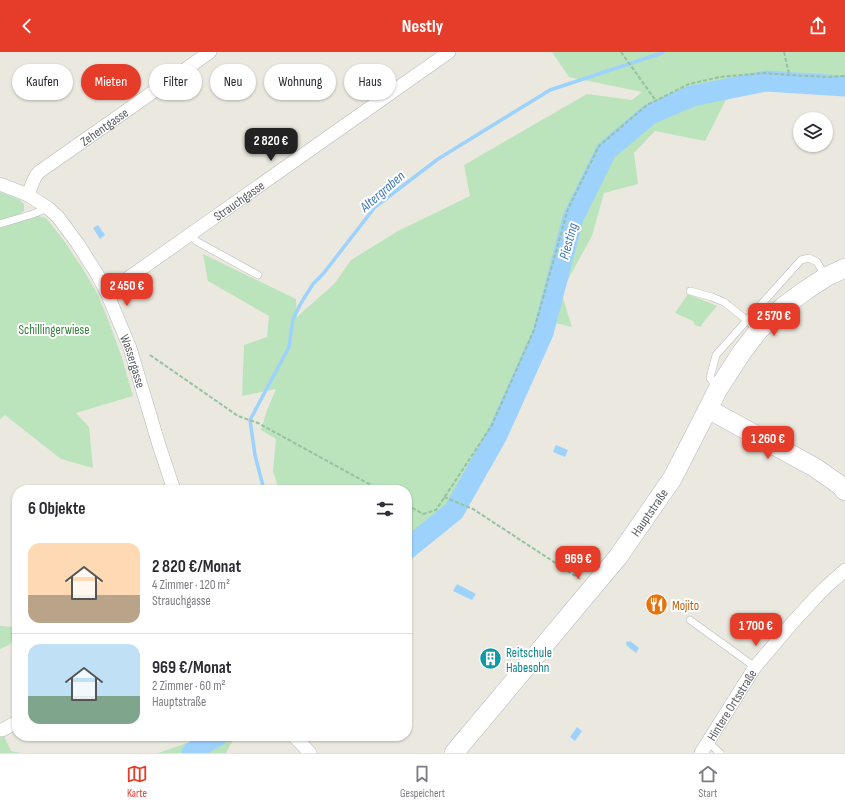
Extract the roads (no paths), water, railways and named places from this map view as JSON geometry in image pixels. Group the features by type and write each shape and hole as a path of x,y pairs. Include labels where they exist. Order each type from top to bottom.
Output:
{"main road":[{"name":"Hauptstraße","path":"454,753 618,557 672,479 718,390 742,352 753,325 776,301 806,290 826,277 845,268"},
{"path":"708,409 814,467 840,485 845,491"}],"street":[{"name":"Zehentgasse","path":"28,195 33,180 39,172 210,52"},
{"name":"Strauchgasse","path":"107,293 449,52"},
{"name":"Wassergasse","path":"0,184 28,195 48,208 58,217 78,244 97,274 107,293 130,348 172,485"},
{"name":"Hintere Ortsstraße","path":"705,748 755,667 812,601 845,570"},
{"path":"2,730 12,725"},
{"path":"299,741 310,753"}],"lane":[{"path":"0,224 48,208"},
{"path":"192,234 196,240 258,275"},
{"path":"776,301 801,260 809,258 817,262 826,277"},
{"path":"690,291 724,302 753,325"},
{"path":"690,620 755,667"},
{"path":"705,748 720,753"}],"water":[{"path":"98,225 105,235 100,239 93,228"},
{"path":"556,445 568,450 565,457 553,452"},
{"path":"457,584 476,594 472,600 453,591"},
{"path":"627,641 630,641 639,648 636,653 626,645"},
{"path":"577,727 582,731 575,741 570,737"}],"waterway":[{"name":"Altergraben","path":"263,485 255,455 250,420 289,347 293,319 301,303 313,284 323,274 375,207 438,159 550,90 663,52"},
{"name":"Piesting","path":"412,545 454,511 497,435 543,333 573,218 606,151 650,114 692,96 766,81 845,86"},
{"name":"Piesting","path":"192,753 208,741"}],"place":[{"name":"Mojito","path":"657,605"},
{"name":"Reitschule Habesohn","path":"490,659"}],"park label":[{"name":"Schillingerwiese","path":"54,329"}]}
